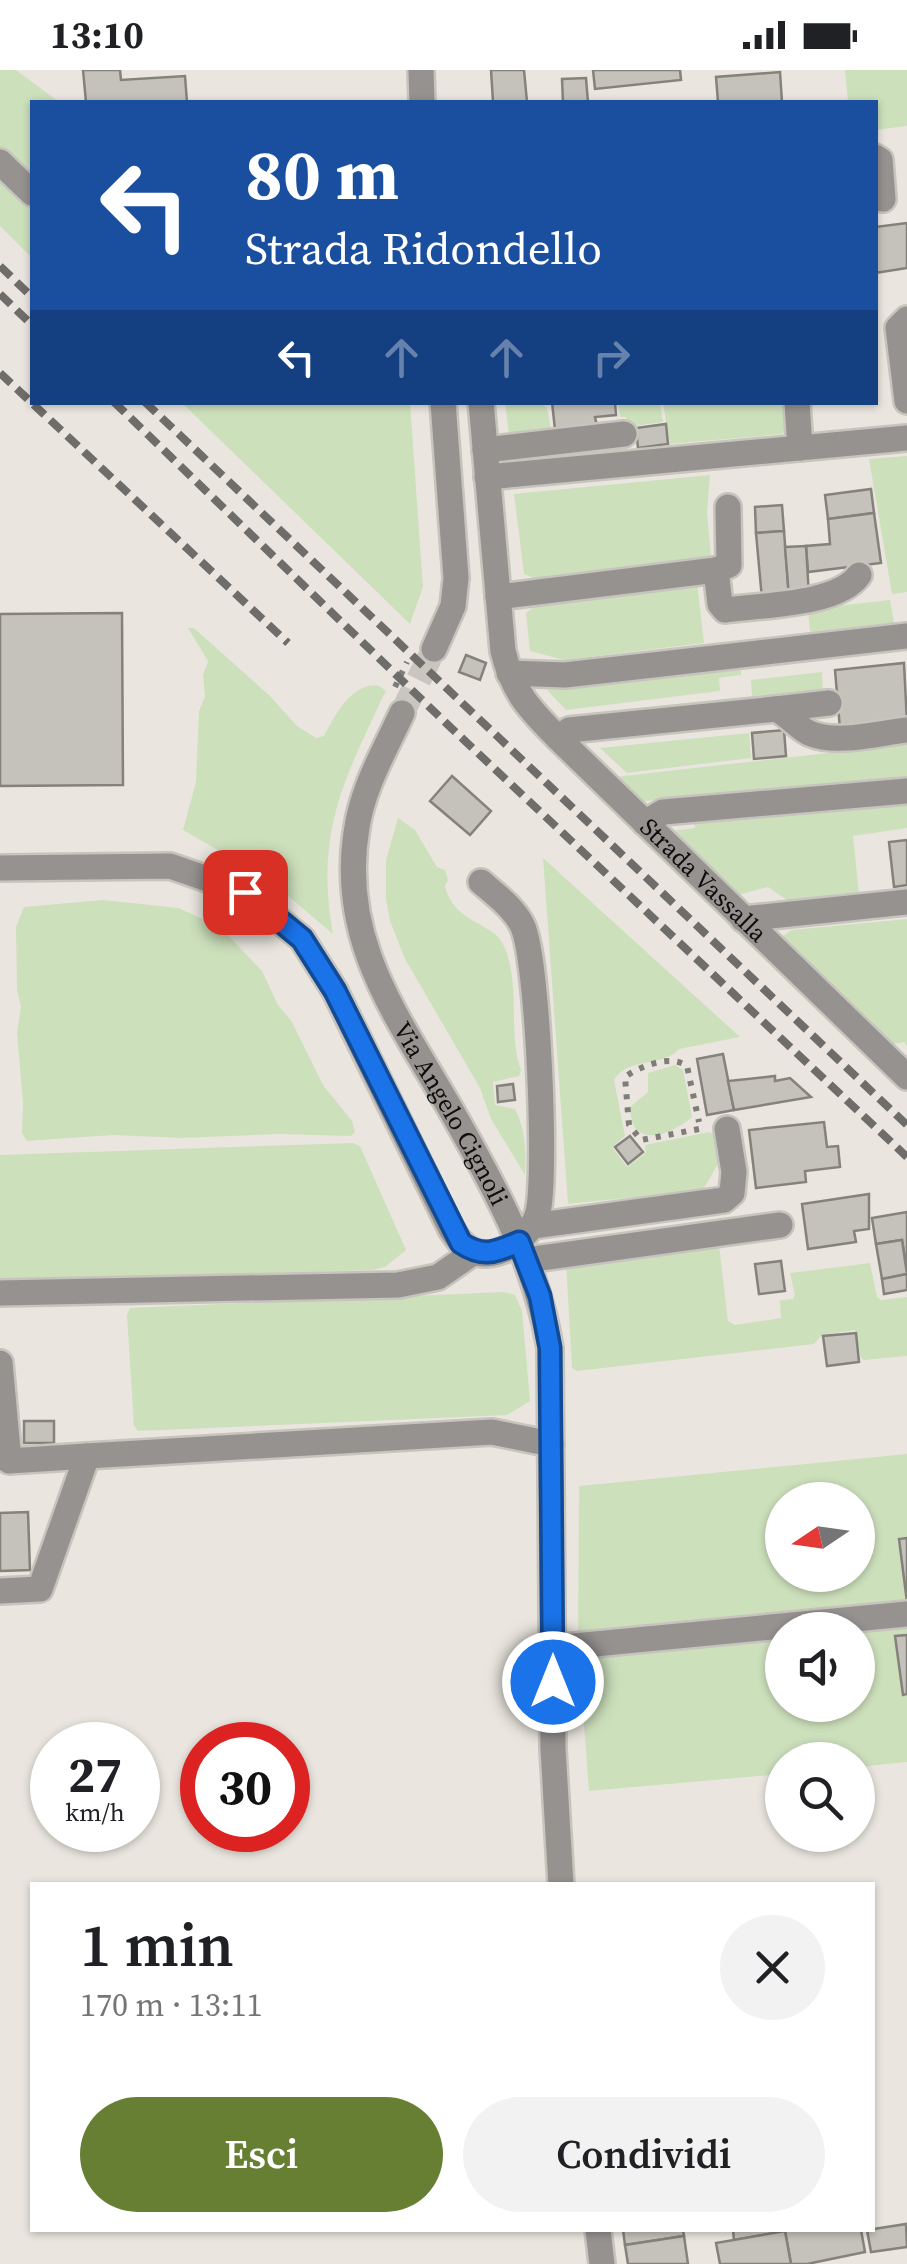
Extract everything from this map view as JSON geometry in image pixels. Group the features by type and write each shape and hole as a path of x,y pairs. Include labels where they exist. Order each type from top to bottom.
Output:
{"street":[{"path":"421,70 422,100"},
{"path":"878,159 883,199"},
{"path":"0,162 30,191"},
{"path":"907,319 898,328 907,401"},
{"path":"423,651 453,606 456,578 443,405"},
{"path":"481,405 508,673 565,675 907,636"},
{"path":"796,405 800,448"},
{"path":"485,450 624,434"},
{"path":"488,477 895,439"},
{"path":"498,597 716,570 729,565 728,507"},
{"path":"716,570 720,604 725,610 835,595 859,576"},
{"name":"Strada Vassalla","path":"508,673 528,708 907,1077"},
{"path":"558,738 569,730 829,703"},
{"path":"776,709 794,718 802,729 828,738 907,730"},
{"name":"Via Angelo Cignoli","path":"402,714 370,782 357,824 352,868 356,913 364,949 385,999 526,1243 540,1296 550,1348 554,1749 561,1882"},
{"path":"645,823 663,812 907,791"},
{"path":"0,868 170,866 245,892 302,939 335,991 452,1229 461,1243 474,1252 486,1254 724,1200 732,1194 734,1172 727,1128"},
{"path":"481,882 509,907 522,926 532,960 542,1155 538,1211 526,1243"},
{"path":"743,919 907,902"},
{"path":"526,1243 780,1224"},
{"path":"0,1293 398,1285 438,1277 474,1252"},
{"path":"0,1363 10,1460 492,1432 552,1444"},
{"path":"0,1591 40,1589 87,1456"},
{"path":"553,1648 907,1614"},
{"path":"598,2232 602,2264"}],"path":[{"path":"394,688 423,651"},
{"path":"700,1129 687,1066 680,1061 634,1070 625,1076 629,1125 640,1140 700,1129 720,1125 727,1128"}],"green space":[{"path":"0,70 16,70 56,100 30,100 30,256 0,226"},
{"path":"845,70 907,70 907,126 878,130 878,100 848,100"},
{"path":"184,405 410,405 423,587 410,624"},
{"path":"505,405 547,408 551,429 509,435"},
{"path":"618,405 660,405 663,422 627,427 626,417 620,417"},
{"path":"663,405 782,405 783,434 670,444"},
{"path":"907,456 907,592 892,594 869,459"},
{"path":"710,475 707,513 711,555 707,558 542,582 524,574 514,494"},
{"path":"697,582 704,643 564,660 530,651 526,613 544,599"},
{"path":"890,600 894,623 810,632 808,609"},
{"path":"188,628 194,628 270,696 297,726 316,738 324,736 353,694 370,686 386,691 354,759 337,807 327,879 333,934 268,879 183,830 196,782 199,711 205,696 203,675 208,661"},
{"path":"741,670 741,675 719,678 720,691 566,710 547,690"},
{"path":"822,672 823,691 576,720 572,715 752,696 751,680"},
{"path":"749,733 751,758 627,773 600,748"},
{"path":"907,744 907,778 879,784 644,801 615,777"},
{"path":"907,797 907,828 853,836 859,894 790,902 768,887 738,895 669,831 695,828 693,819"},
{"path":"398,818 415,830 437,867 445,870 445,886 456,908 498,937 509,959 521,1070 519,1076 493,1082 495,1105 515,1109 519,1117 525,1175 405,959 390,921 386,860"},
{"path":"543,858 740,1037 679,1049 664,1058 628,1068 614,1080 625,1136 612,1147 627,1167 646,1153 645,1145 709,1132 720,1138 723,1155 703,1190 568,1204"},
{"path":"103,900 179,908 221,928 262,971 323,1085 352,1121 355,1132 351,1136 113,1135 27,1141 22,1133 16,927 24,907"},
{"path":"907,919 907,1046 904,1042 893,1044 782,937 791,930"},
{"path":"675,1065 683,1070 692,1117 666,1132 651,1135 638,1131 630,1107 648,1092 648,1073"},
{"path":"353,1143 360,1146 406,1250 385,1267 0,1283 0,1155"},
{"path":"719,1245 728,1321 735,1325 781,1318 780,1300 793,1299 795,1295 790,1273 870,1263 877,1297 907,1297 907,1356 864,1360 855,1330 822,1335 814,1344 577,1371 572,1368 566,1262"},
{"path":"504,1292 515,1295 522,1311 530,1401 507,1415 138,1431 134,1426 127,1315 130,1308"},
{"path":"907,1454 907,1762 875,1765 875,1742 765,1742 765,1775 589,1791 578,1646 579,1486"}],"building":[{"path":"83,70 120,70 121,80 185,76 187,100 86,100"},
{"path":"491,70 524,70 527,100 493,100"},
{"path":"593,70 680,70 681,80 595,89"},
{"path":"780,72 782,100 718,100 716,77"},
{"path":"586,78 588,100 563,100 562,79"},
{"path":"907,223 907,268 878,273 878,227"},
{"path":"552,405 615,405 616,415 595,417 597,426 555,430"},
{"path":"666,424 668,444 638,448 636,428"},
{"path":"871,489 874,513 828,519 825,495"},
{"path":"782,505 784,531 756,533 755,507"},
{"path":"874,513 881,563 808,572 806,546 830,544 828,519"},
{"path":"784,531 789,597 762,599 756,533"},
{"path":"806,546 809,596 789,597 785,547"},
{"path":"122,613 123,785 0,786 0,614"},
{"path":"466,655 486,663 480,680 459,672"},
{"path":"904,663 907,723 840,729 835,670"},
{"path":"784,730 786,756 754,759 752,733"},
{"path":"452,776 491,811 470,835 430,801"},
{"path":"907,840 907,885 894,887 889,842"},
{"path":"723,1054 734,1110 707,1115 697,1059"},
{"path":"775,1076 775,1081 790,1078 811,1097 734,1110 728,1081"},
{"path":"513,1084 515,1100 498,1102 497,1086"},
{"path":"824,1122 827,1147 838,1146 840,1167 805,1171 806,1182 756,1188 749,1130"},
{"path":"630,1136 643,1152 628,1164 615,1147"},
{"path":"869,1194 869,1229 854,1231 856,1242 808,1249 802,1204"},
{"path":"907,1212 907,1270 902,1240 876,1244 872,1218"},
{"path":"902,1240 907,1274 882,1279 876,1244"},
{"path":"781,1261 785,1291 759,1294 755,1264"},
{"path":"907,1274 907,1290 884,1294 882,1279"},
{"path":"856,1333 859,1362 827,1366 823,1336"},
{"path":"24,1421 54,1421 54,1443 24,1443"},
{"path":"28,1512 30,1570 0,1571 0,1513"},
{"path":"907,1538 907,1602 899,1539"},
{"path":"907,1635 907,1694 903,1695 895,1636"},
{"path":"906,2224 907,2247 871,2252 867,2232"},
{"path":"623,2232 683,2232 684,2236 625,2245"},
{"path":"733,2232 780,2232 734,2240"},
{"path":"785,2232 861,2232 865,2252 791,2264"},
{"path":"785,2232 791,2264 720,2264 716,2243"},
{"path":"684,2236 688,2264 628,2264 625,2245"}],"tunnel":[{"path":"402,713 434,649"}],"railway":[{"path":"0,266 30,295"},
{"path":"0,294 30,323"},
{"path":"0,373 30,401"},
{"path":"34,405 288,643"},
{"path":"117,405 446,723 907,1157"},
{"path":"148,405 907,1125"}],"route":[{"path":"245,892 302,939 335,991 461,1243 474,1252 486,1254 519,1242 533,1274 550,1348 553,1682"}]}
